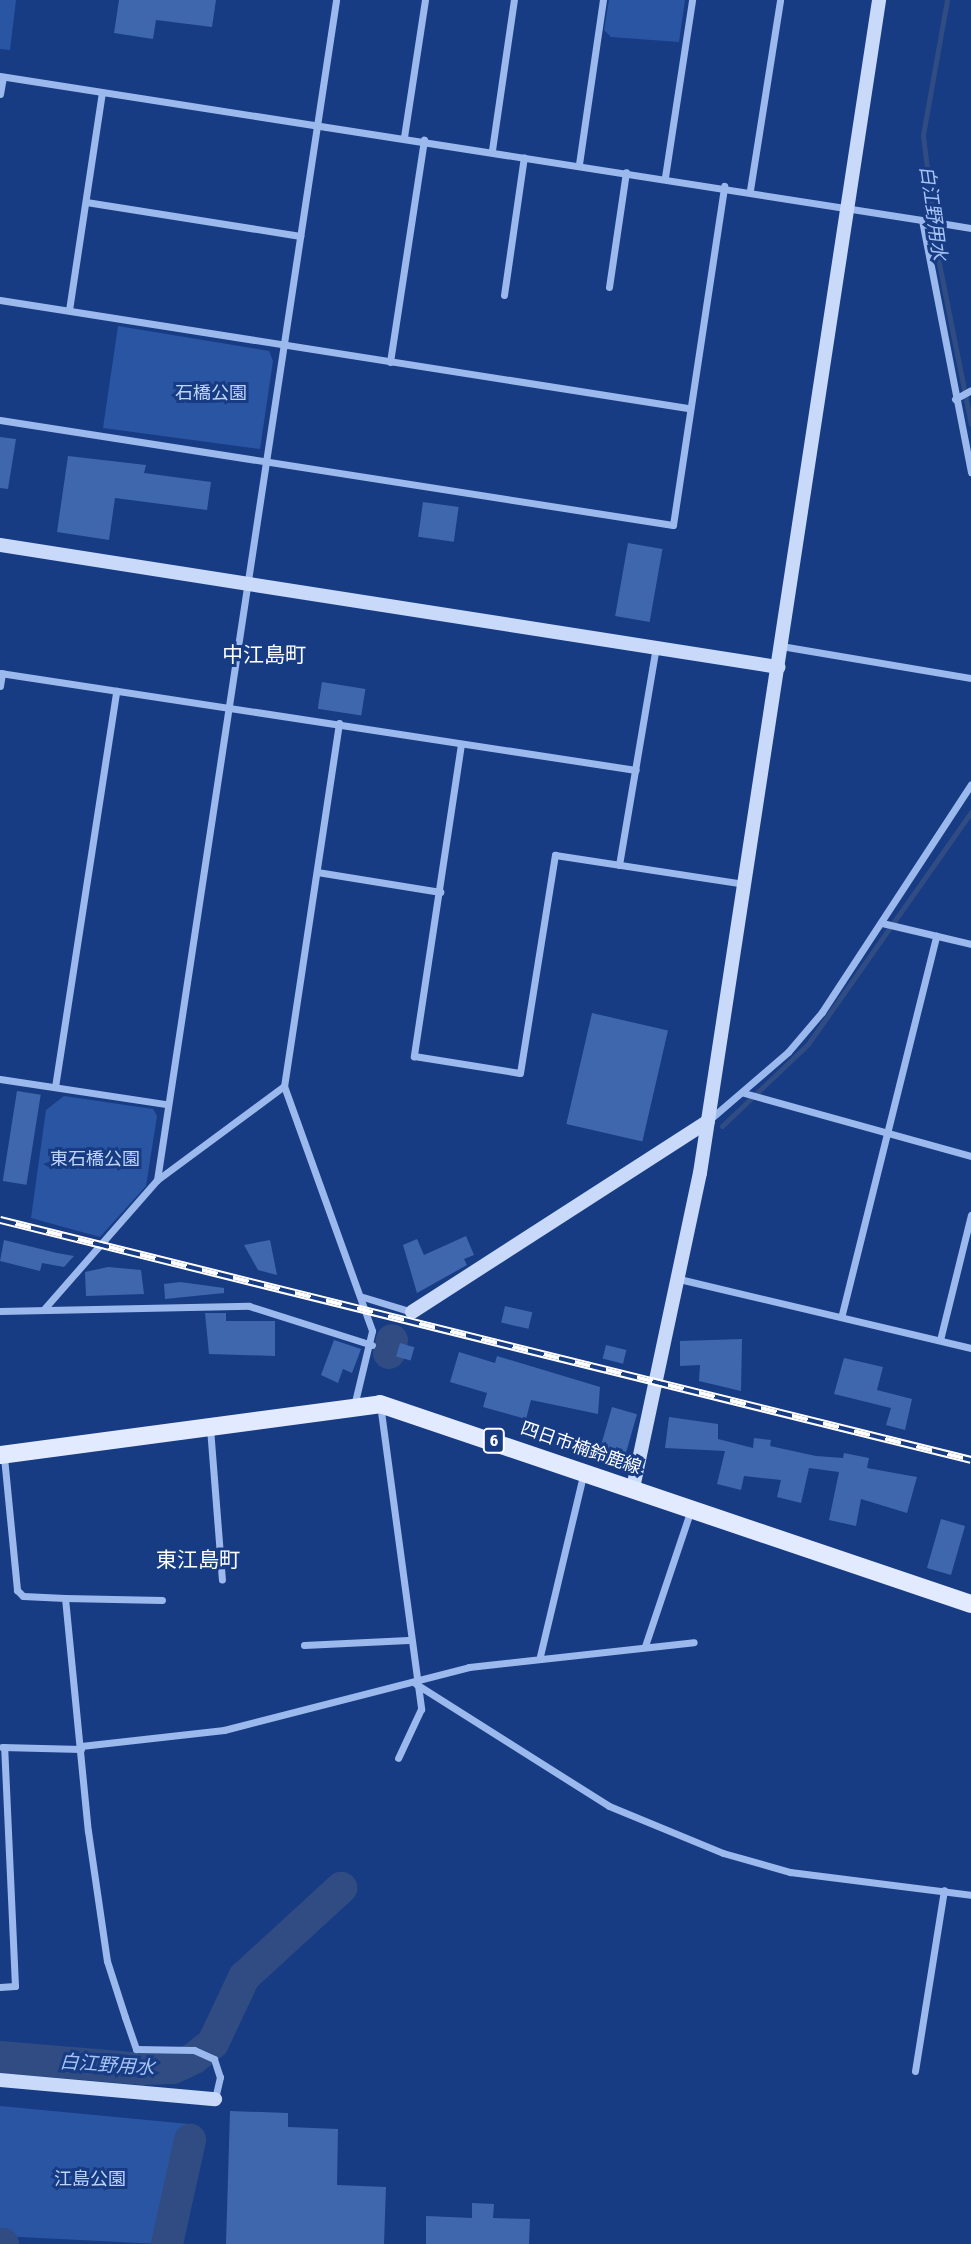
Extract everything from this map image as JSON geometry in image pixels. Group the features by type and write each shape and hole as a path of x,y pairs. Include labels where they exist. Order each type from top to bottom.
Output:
{"main road":[{"name":"四日市楠鈴鹿線","path":"2,1455 380,1404 971,1604"}],"street":[{"path":"157,1180 166,1104 336,0"},
{"path":"404,137 425,0"},
{"path":"492,150 514,0"},
{"path":"579,164 603,0"},
{"path":"665,177 692,0"},
{"path":"750,190 780,0"},
{"path":"633,1488 679,1279 708,1121 879,0"},
{"path":"0,94 1,77 750,190 971,228"},
{"path":"69,310 102,93"},
{"path":"390,362 424,140"},
{"path":"504,295 524,157"},
{"path":"609,286 626,172"},
{"path":"0,420 673,525 688,408 724,186"},
{"path":"86,202 300,236"},
{"path":"925,221 971,472"},
{"path":"0,300 688,408"},
{"path":"958,399 971,390"},
{"path":"0,545 778,667"},
{"path":"781,646 971,678"},
{"path":"620,865 656,647"},
{"path":"0,686 1,673 636,770"},
{"path":"55,1087 116,691"},
{"path":"340,723 284,1086 363,1297 372,1345 354,1406"},
{"path":"461,744 414,1056 520,1073 555,855 744,884"},
{"path":"363,1297 412,1312 750,1096 822,1012 971,784"},
{"path":"317,872 440,892"},
{"path":"882,923 971,944"},
{"path":"842,1314 936,936"},
{"path":"0,1079 166,1104"},
{"path":"44,1309 157,1180 284,1086"},
{"path":"750,1096 971,1156"},
{"path":"940,1340 971,1215"},
{"path":"679,1279 842,1314 971,1348"},
{"path":"0,1311 249,1306 372,1345"},
{"path":"380,1404 408,1640 416,1684 418,1720 398,1758"},
{"path":"210,1428 222,1580"},
{"path":"2,1455 17,1590 23,1596 162,1600"},
{"path":"540,1656 584,1471"},
{"path":"645,1646 691,1509"},
{"path":"0,2080 215,2099 220,2077 214,2059 194,2050 136,2049 107,1961 65,1598"},
{"path":"303,1645 408,1640"},
{"path":"0,1987 15,1986 2,1747 81,1748 224,1730 540,1656 694,1642"},
{"path":"416,1684 609,1806 723,1853 790,1872 971,1895"},
{"path":"915,2071 944,1890"}],"green space":[{"path":"0,0 16,0 10,50 0,49"},
{"path":"609,0 685,0 679,42 611,37 604,30"},
{"name":"石橋公園","path":"118,326 269,351 273,361 260,449 103,428"},
{"name":"東石橋公園","path":"64,1096 153,1109 157,1116 146,1186 100,1237 31,1218 46,1110"},
{"name":"江島公園","path":"0,2106 189,2124 160,2244 0,2236"}],"building":[{"path":"119,0 216,0 212,27 156,20 153,39 114,33"},
{"path":"0,437 16,439 8,489 0,488"},
{"path":"68,456 146,465 144,473 211,482 207,510 115,498 109,540 57,532"},
{"path":"423,502 459,507 454,542 418,537"},
{"path":"628,543 662,549 650,622 615,616"},
{"path":"322,682 365,689 361,716 318,709"},
{"path":"592,1013 668,1031 642,1142 566,1124"},
{"path":"17,1091 41,1095 26,1185 3,1181"},
{"path":"466,1236 474,1255 464,1259 467,1265 417,1293 403,1245 417,1239 424,1255"},
{"path":"4,1240 74,1256 64,1267 42,1263 40,1271 0,1261"},
{"path":"270,1240 277,1275 258,1270 244,1245"},
{"path":"108,1267 141,1270 144,1294 86,1296 85,1272"},
{"path":"180,1282 224,1288 224,1293 165,1299 164,1284"},
{"path":"505,1306 532,1312 528,1329 501,1323"},
{"path":"205,1313 226,1313 226,1321 275,1321 275,1356 209,1354"},
{"path":"742,1339 741,1391 699,1381 700,1365 680,1366 680,1341"},
{"path":"334,1340 361,1349 352,1373 343,1369 338,1383 321,1375"},
{"path":"400,1343 414,1347 411,1361 396,1356"},
{"path":"606,1345 626,1350 623,1364 603,1359"},
{"path":"459,1352 495,1363 497,1356 600,1387 598,1414 531,1400 526,1419 483,1407 487,1393 450,1382"},
{"path":"844,1358 883,1367 877,1390 912,1399 905,1430 886,1425 891,1408 834,1394"},
{"path":"612,1407 637,1414 625,1456 600,1449"},
{"path":"669,1417 718,1424 718,1439 753,1448 754,1438 771,1440 770,1446 816,1456 843,1458 844,1453 869,1458 867,1468 917,1477 907,1513 861,1499 856,1526 829,1520 839,1472 809,1468 801,1503 777,1497 781,1480 744,1476 741,1490 717,1484 725,1451 665,1448"},
{"path":"941,1519 965,1526 951,1575 927,1568"},
{"path":"230,2111 288,2113 288,2127 338,2129 337,2185 386,2187 384,2244 226,2244"},
{"path":"472,2203 494,2204 493,2218 530,2219 529,2244 426,2244 426,2216 472,2218"}],"waterway":[{"name":"白江野用水","path":"947,0 923,135 937,253 971,424"},
{"path":"722,1126 808,1044 971,812"},
{"path":"389,1353 392,1340"},
{"name":"白江野用水","path":"0,2057 143,2069 173,2068 194,2058 213,2043 244,1977 341,1888"},
{"path":"167,2244 190,2140"}],"railway":[{"path":"0,1220 971,1460"}],"district":[{"name":"中江島町","path":"264,655"},
{"name":"東江島町","path":"198,1560"}]}
